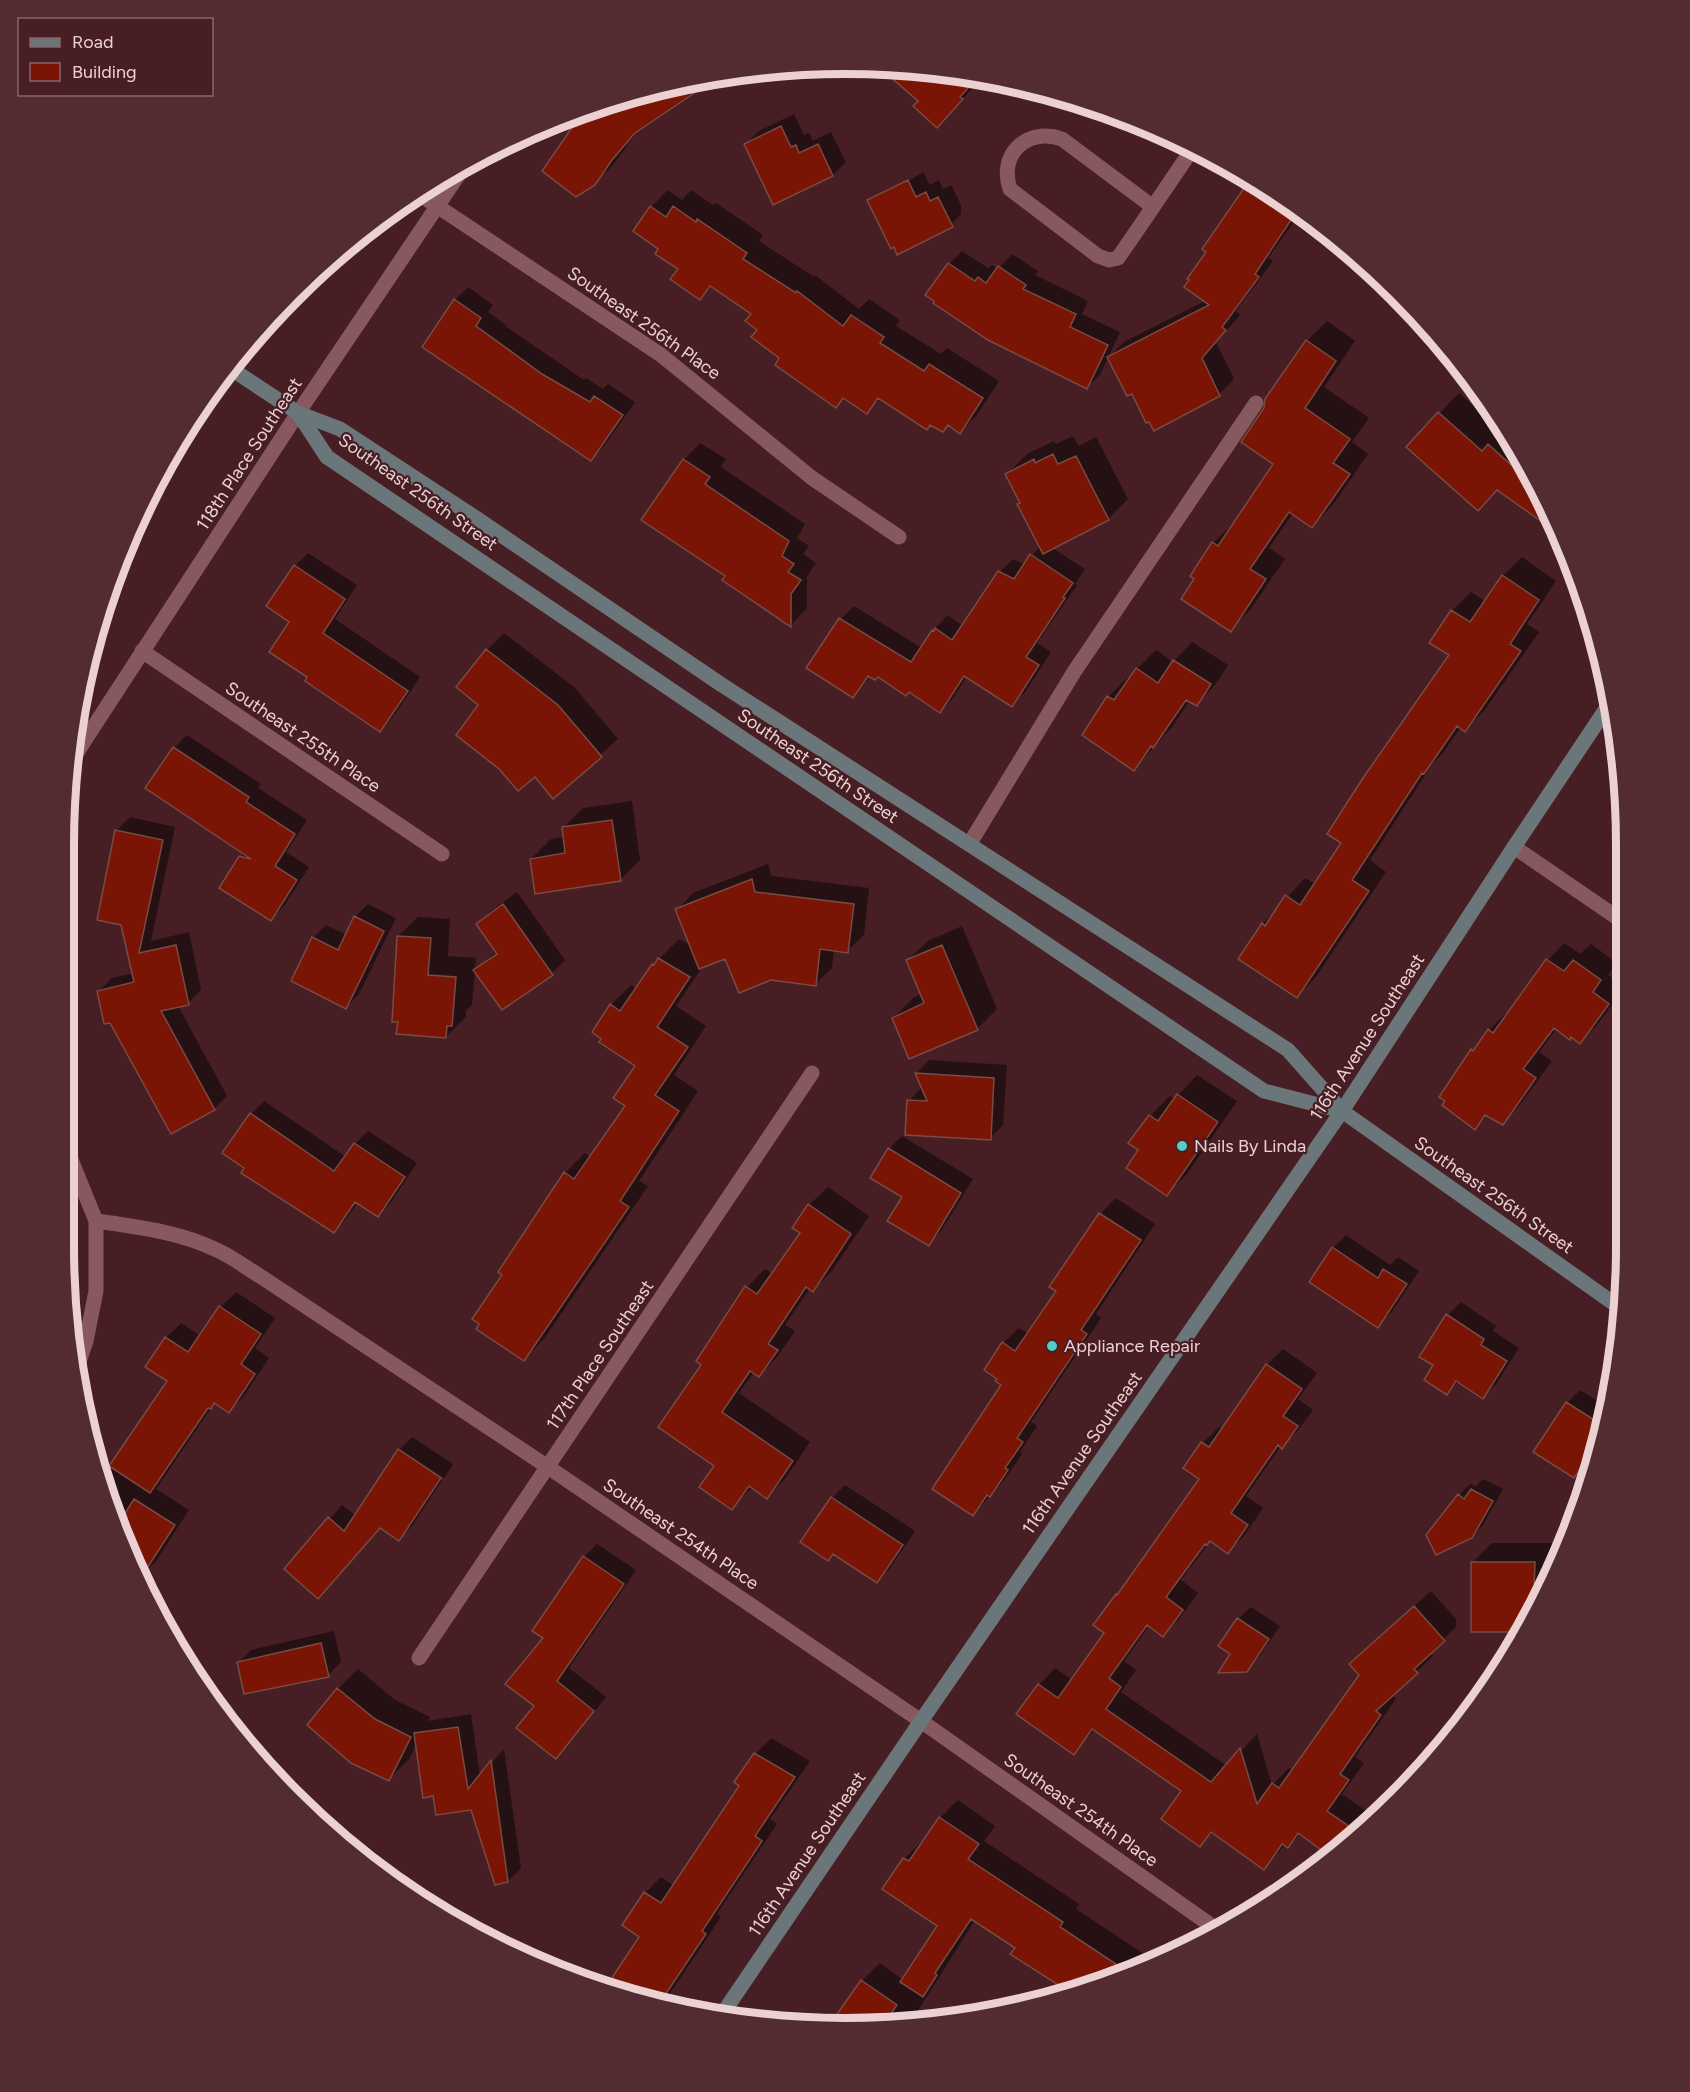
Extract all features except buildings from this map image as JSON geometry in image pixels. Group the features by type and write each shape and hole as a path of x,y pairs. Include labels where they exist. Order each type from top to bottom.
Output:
{"main road":[{"name":"Southeast 256th Street","path":"236,372 298,413 340,429 722,684 1288,1050 1342,1111 1614,1304"},
{"name":"Southeast 256th Street","path":"298,413 327,457 1264,1091 1342,1111"},
{"name":"116th Avenue Southeast","path":"726,2009 921,1721 1342,1111 1605,711"}],"street":[{"path":"1153,207 1062,139 1054,136 1038,136 1022,143 1011,155 1008,163 1006,178 1010,189 1098,256 1109,260 1118,258 1153,207 1189,154"},
{"name":"118th Place Southeast","path":"80,748 298,413 455,180"},
{"name":"Southeast 256th Place","path":"425,198 661,355 812,478 899,537"},
{"path":"970,843 1074,672 1256,403"},
{"name":"Southeast 255th Place","path":"142,651 442,854"},
{"path":"1514,847 1616,917"},
{"name":"117th Place Southeast","path":"419,1658 812,1072"},
{"path":"74,1167 96,1221 96,1290 81,1355"},
{"name":"Southeast 254th Place","path":"96,1221 150,1228 186,1238 219,1251 548,1467 921,1721 1211,1926"}],"place":[{"name":"Nails By Linda","path":"1182,1146"},
{"name":"Appliance Repair","path":"1052,1346"}]}
